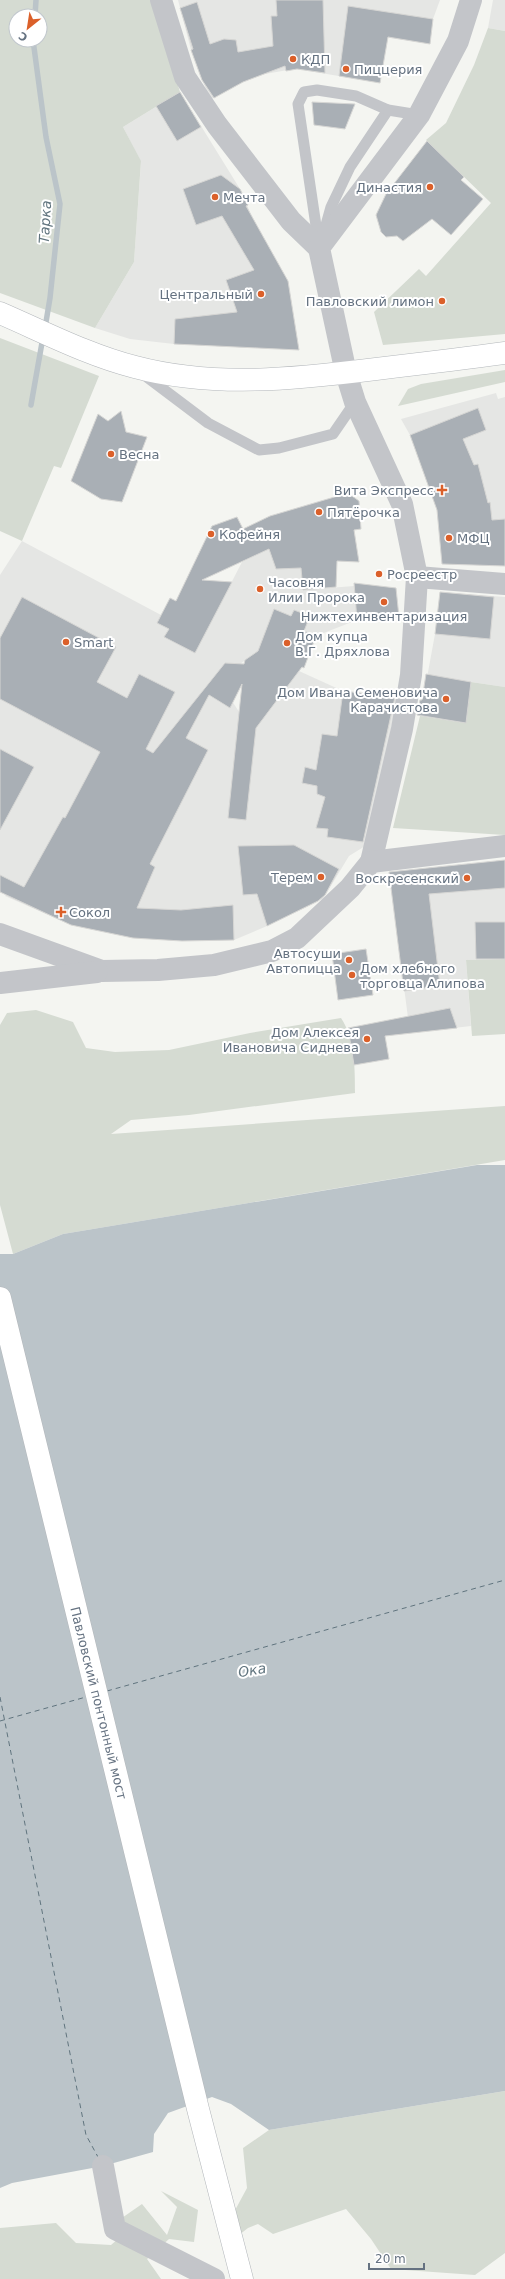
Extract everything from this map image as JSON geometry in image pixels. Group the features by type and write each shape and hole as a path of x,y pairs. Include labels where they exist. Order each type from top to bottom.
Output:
{"main road":[{"path":"4,315 108,359 134,367 152,371 237,381 312,377 505,353"},
{"name":"Павловский понтонный мост","path":"0,1298 198,2109 242,2279"}],"street":[{"path":"2,983 102,971 129,972 184,969 247,958 272,951 297,938 320,918 350,888 371,862 402,729 410,683 417,577 402,504 356,402 346,373 320,248 291,221 202,104 185,77 161,0"},
{"path":"320,248 419,115 458,41 471,0"},
{"path":"417,577 505,584"},
{"path":"371,862 505,846"},
{"path":"0,934 102,971"},
{"path":"103,2166 115,2229 214,2279"}],"lane":[{"path":"320,248 298,104 304,92 317,90 356,96 388,110 419,115"},
{"path":"320,248 331,207 350,167 388,110"},
{"path":"134,367 208,423 259,450 279,448 332,434 356,402"}],"shaded area":[{"path":"0,0 152,0 180,92 123,127 141,161 134,262 95,328 0,293"},
{"path":"178,0 440,0 433,19 430,44 365,34 380,83 309,71 305,67 265,74 243,82 210,100 191,50"},
{"path":"493,0 505,0 505,31 488,28"},
{"path":"488,28 505,31 505,334 383,345 374,312 419,269 426,276 491,203 426,140 446,123 474,65"},
{"path":"180,92 240,189 254,221 288,281 299,350 174,344 130,339 95,328 134,262 141,162 123,127"},
{"path":"0,338 99,376 61,468 54,466 22,541 0,531"},
{"path":"505,370 505,382 398,406 408,389 421,384"},
{"path":"496,393 498,399 505,397 505,566 442,564 437,510 410,435 401,419"},
{"path":"22,541 161,615 157,623 169,629 165,638 195,653 242,562 269,549 276,569 301,568 303,590 354,586 357,620 316,636 304,631 309,615 294,610 291,616 274,610 258,651 240,664 225,663 202,691 226,706 232,701 243,718 266,715 299,671 343,691 397,697 370,843 349,856 323,899 234,940 182,941 135,938 71,925 5,896 13,881 0,875 0,575"},
{"path":"440,592 505,597 505,687 471,682 466,723 420,716 435,634"},
{"path":"471,682 505,687 505,835 393,828 420,716 465,723"},
{"path":"505,860 505,959 466,960 471,1026 410,1033 389,872"},
{"path":"505,959 505,1034 472,1036 466,960"},
{"path":"36,1010 73,1022 86,1048 115,1052 169,1050 250,1033 341,1018 346,1026 352,1044 355,1093 189,1115 131,1120 111,1134 505,1106 505,1160 63,1234 13,1254 0,1205 0,1025 7,1013"},
{"path":"505,2091 505,2253 475,2275 391,2269 371,2239 346,2209 273,2234 258,2224 248,2228 239,2235 233,2214 247,2188 243,2148 269,2130"},
{"path":"161,2191 198,2210 194,2242 169,2239 147,2259 161,2279 0,2279 0,2228 56,2223 76,2243 111,2245 125,2233 119,2220 142,2204 167,2235 177,2207"}],"water":[{"name":"Ока","path":"477,1165 505,1165 505,2091 269,2130 231,2104 212,2097 168,2113 154,2134 153,2152 103,2166 12,2183 0,2188 0,1254 13,1254 63,1234"}],"building":[{"path":"276,0 323,0 325,73 297,69 286,71 285,66 243,82 214,98 202,80 191,50 193,49 180,8 197,2 210,44 224,39 236,40 238,52 273,46 271,16 277,16"},
{"path":"348,6 433,19 430,44 388,37 380,83 339,76"},
{"path":"180,92 201,127 177,141 156,106"},
{"path":"312,102 355,104 345,129 314,125"},
{"name":"Династия","path":"427,141 464,177 461,180 483,199 451,235 432,219 403,241 397,236 386,237 381,232 376,215 386,194"},
{"name":"Центральный","path":"221,175 240,189 248,205 246,206 288,281 299,350 174,344 175,319 237,312 226,280 254,270 222,216 196,225 183,189"},
{"path":"478,408 486,430 463,439 474,465 478,464 488,503 490,502 492,520 505,519 505,566 442,564 437,510 410,435"},
{"name":"Весна","path":"121,411 126,432 147,437 122,502 101,499 71,481 98,414 108,421"},
{"path":"348,493 359,501 361,529 354,530 359,562 337,561 336,587 303,590 301,568 276,569 269,549 202,580 232,582 195,653 164,637 169,629 157,623 170,598 176,601 212,526 237,517 243,529 270,516"},
{"path":"354,583 396,588 399,617 357,620"},
{"path":"440,592 494,597 490,639 435,634"},
{"path":"22,597 116,647 97,682 127,698 139,674 175,692 146,749 153,753 225,663 244,664 245,660 258,651 274,609 291,616 294,610 310,616 304,631 316,636 304,668 302,667 256,728 246,820 228,818 242,684 230,708 209,695 186,738 208,750 150,864 155,867 137,908 181,910 233,905 234,940 182,941 133,938 71,925 0,892 0,875 24,887 63,817 65,818 100,752 0,699 0,638"},
{"name":"Дом Ивана Семеновича Карачистова","path":"426,674 471,682 466,723 417,715 420,700 422,700"},
{"path":"343,691 395,697 363,842 327,837 328,829 316,828 325,797 317,794 317,786 302,783 305,767 316,770 322,734 337,736"},
{"path":"0,749 34,767 0,830"},
{"path":"294,845 339,869 325,895 318,901 267,926 257,894 243,895 238,846"},
{"path":"505,860 505,888 429,894 440,986 404,991 389,872"},
{"path":"475,922 505,922 505,959 476,959"},
{"name":"Дом хлебного торговца Алипова","path":"366,949 373,995 338,1000 332,954"},
{"path":"450,1008 457,1028 385,1036 389,1059 354,1065 348,1028"}],"waterway":[{"name":"Тарка","path":"36,0 36,8"},
{"name":"Тарка","path":"34,48 46,137 60,204 50,298 45,328"},
{"name":"Тарка","path":"31,405 43,337"}],"ferry route":[{"path":"107,1691 505,1580"},
{"path":"0,1697 86,2135 98,2157"},
{"path":"0,1721 86,1697"}],"place":[{"name":"КДП","path":"293,59"},
{"name":"Пиццерия","path":"346,69"},
{"name":"Династия","path":"430,187"},
{"name":"Мечта","path":"215,197"},
{"name":"Центральный","path":"261,294"},
{"name":"Павловский лимон","path":"442,301"},
{"name":"Весна","path":"111,454"},
{"name":"Вита Экспресс","path":"442,490"},
{"name":"Пятёрочка","path":"319,512"},
{"name":"Кофейня","path":"211,534"},
{"name":"МФЦ","path":"449,538"},
{"name":"Росреестр","path":"379,574"},
{"name":"Часовня Илии Пророка","path":"260,589"},
{"name":"Нижтехинвентаризация","path":"384,602"},
{"name":"Smart","path":"66,642"},
{"name":"Дом купца В.Г. Дряхлова","path":"287,643"},
{"name":"Дом Ивана Семеновича Карачистова","path":"446,699"},
{"name":"Терем","path":"321,877"},
{"name":"Воскресенский","path":"467,878"},
{"name":"Сокол","path":"61,912"},
{"name":"Автосуши Автопицца","path":"349,960"},
{"name":"Дом хлебного торговца Алипова","path":"352,975"},
{"name":"Дом Алексея Ивановича Сиднева","path":"367,1039"}]}
